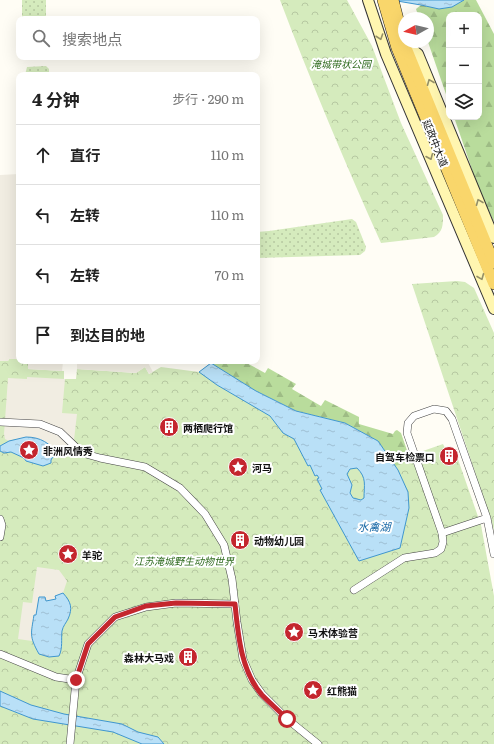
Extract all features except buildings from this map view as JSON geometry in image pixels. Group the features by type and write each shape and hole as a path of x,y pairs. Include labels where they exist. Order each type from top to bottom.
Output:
{"main road":[{"name":"延政中大道","path":"389,4 398,38"},
{"name":"延政中大道","path":"401,48 494,263"},
{"name":"延政中大道","path":"401,48 494,284"}],"street":[{"path":"368,0 386,54 494,309"},
{"path":"406,48 418,54 494,238"},
{"path":"354,590 404,558 435,553 441,549 444,542 442,534 407,433 408,423 414,416 434,409 446,410 452,419 487,518 494,554"},
{"path":"0,422 40,424 60,432 82,453 145,468 180,488 205,514 224,545 232,579 236,622 243,659 252,680 262,694 287,719 318,744"},
{"path":"442,534 487,518"},
{"path":"0,519 2,525 0,537"},
{"path":"70,744 76,680 88,644 115,617 146,606 168,604 235,604"},
{"path":"0,654 56,677 76,680"}],"green space":[{"path":"22,0 46,0 46,16 22,16"},
{"name":"淹城带状公园","path":"280,0 347,0 372,46 401,123 443,215 442,228 434,237 381,243 354,183"},
{"path":"464,0 476,0 494,34 494,222 479,190 455,120 482,120 482,12 446,12 446,94 430,48 434,48 434,12 417,12 416,9 421,5 439,8 452,6"},
{"path":"46,66 49,69 49,72 26,72 27,67"},
{"path":"352,219 356,222 366,247 365,251 360,255 260,258 260,232"},
{"path":"457,281 465,282 474,288 494,333 494,531 412,284"},
{"name":"江苏淹城野生动物世界","path":"9,359 16,359 16,364 28,364 28,369 64,371 64,379 76,379 77,369 136,373 145,367 149,374 161,367 199,372 210,364 213,364 256,391 296,411 345,423 378,441 395,466 423,454 423,451 443,444 445,448 451,446 452,449 454,448 481,525 494,596 494,744 0,744 0,361 8,361"},
{"path":"212,364 248,364 265,373 268,368 296,384 292,389 321,406 325,400 359,417 359,424 393,434 397,430 401,433 438,540 398,470 378,441 345,423 296,411 256,391"}],"shaded area":[{"path":"16,174 16,359 9,359 8,361 0,361 0,175"},
{"path":"28,364 63,364 62,371 28,369"},
{"path":"77,364 149,364 153,372 149,374 145,367 136,373 77,369"},
{"path":"27,377 65,379 62,413 77,414 74,440 63,449 54,449 45,442 15,439 9,441 5,439 4,434 8,378 27,379"},
{"path":"37,567 59,570 67,581 63,593 55,596 56,599 46,601 36,615 34,615 31,632 32,641 18,639 23,602 32,603"}],"water":[{"path":"391,0 464,0 452,7 439,9"},
{"name":"水禽湖","path":"210,364 213,364 256,391 296,411 345,423 378,441 398,470 408,492 409,508 400,548 359,561 320,490 322,489 317,479 319,478 317,475 315,476 310,465 308,466 294,439 283,433 270,416 217,385 199,372","holes":["357,468 364,478 364,498 361,500 353,498 350,493 352,485 347,474 350,469"]},
{"path":"26,437 36,438 52,447 57,455 52,458 51,463 43,466 26,461 24,458 11,452 4,453 0,451 0,446 9,441"},
{"path":"63,593 68,599 71,608 70,615 62,631 59,656 49,657 39,654 32,639 32,627 39,597 45,597 46,601 56,599 55,596"},
{"path":"0,691 31,705 64,714 122,724 138,732 158,737 164,744 142,744 113,732 33,719 0,706"}],"place":[{"name":"两栖爬行馆","path":"169,427"},
{"name":"非洲风情秀","path":"29,450"},
{"name":"自驾车检票口","path":"449,456"},
{"name":"河马","path":"238,467"},
{"name":"动物幼儿园","path":"240,540"},
{"name":"羊驼","path":"68,554"},
{"name":"马术体验营","path":"294,632"},
{"name":"森林大马戏","path":"188,657"},
{"name":"红熊猫","path":"313,690"}],"route":[{"path":"76,680 88,644 115,617 146,606 176,603 235,604 236,622 243,659 252,680 262,694 287,719"}]}
